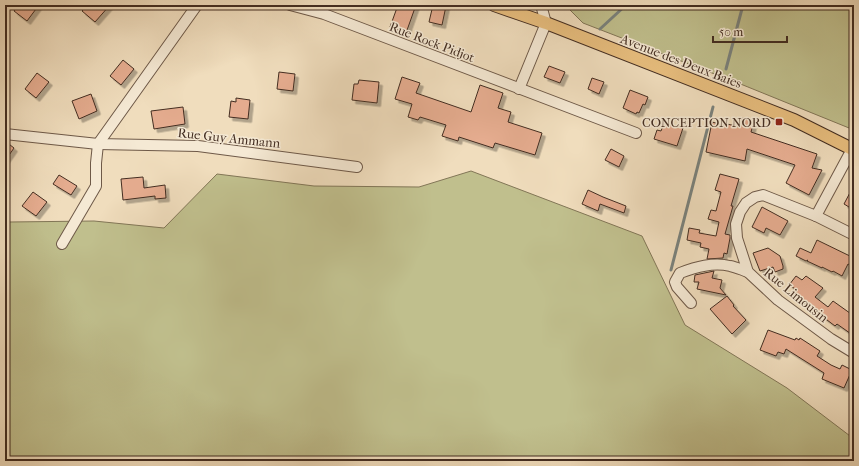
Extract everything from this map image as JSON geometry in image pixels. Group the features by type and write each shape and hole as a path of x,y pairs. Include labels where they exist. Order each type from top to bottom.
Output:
{"main road":[{"name":"Avenue des Deux Baies","path":"494,5 546,23 794,120 853,149"}],"street":[{"path":"62,244 96,186 98,144 197,5"},
{"name":"Rue Rock Pidjot","path":"290,5 324,14 636,133"},
{"path":"519,89 546,23 541,5"},
{"path":"5,134 98,144"},
{"name":"Rue Guy Ammann","path":"98,144 198,146 357,167"},
{"path":"816,216 853,149"},
{"name":"Rue Limousin","path":"854,235 816,216 763,195 754,197 746,203 740,212 736,224 737,238 748,272 778,300 831,339 854,353"},
{"path":"691,303 677,287 675,282 680,273 702,266 716,264 730,266 748,272"}],"shaded area":[{"path":"566,5 854,5 854,130 583,23"},
{"path":"471,171 642,236 685,325 787,388 854,439 854,461 5,461 5,223 94,221 164,228 217,174 314,186 419,187"}],"building":[{"path":"18,5 39,5 27,21 14,11"},
{"path":"88,5 110,5 95,22 82,11"},
{"path":"398,5 416,5 406,33 390,27"},
{"path":"433,5 446,6 442,25 429,22"},
{"path":"123,60 134,69 121,85 110,76"},
{"path":"549,66 565,72 560,83 544,77"},
{"path":"279,72 295,74 293,91 277,89"},
{"path":"37,73 49,82 36,98 25,89"},
{"path":"402,77 420,83 416,93 471,112 480,85 503,93 498,108 511,112 508,122 542,133 535,155 495,143 493,148 459,137 458,141 442,136 446,125 420,117 418,120 408,117 412,104 395,99"},
{"path":"592,78 604,82 599,94 588,89"},
{"path":"359,80 379,82 377,103 352,100 354,84 358,84"},
{"path":"630,90 648,97 645,105 643,104 639,113 637,112 636,114 623,108"},
{"path":"91,94 97,111 79,119 72,101"},
{"path":"236,98 250,100 248,119 229,117 231,101 236,102"},
{"path":"183,107 185,124 154,129 151,111"},
{"path":"742,118 754,121 751,132 817,154 812,168 822,170 809,195 786,183 795,165 747,149 745,161 706,152 712,122 727,126 727,124 740,127"},
{"path":"664,123 683,128 677,146 654,139 657,130 661,131"},
{"path":"5,141 14,148 5,161"},
{"path":"611,149 624,156 619,167 605,160"},
{"path":"720,174 739,179 725,234 730,235 730,238 727,254 724,253 723,258 707,259 709,249 700,247 701,243 687,240 689,228 700,230 699,233 716,236 719,222 708,219 711,210 716,211 721,192 715,190"},
{"path":"59,175 77,186 71,195 53,184"},
{"path":"143,177 144,188 165,185 166,198 155,199 155,196 123,200 121,179"},
{"path":"854,185 854,210 844,204"},
{"path":"588,190 626,206 624,213 600,204 598,211 582,204"},
{"path":"33,192 47,202 36,216 22,206"},
{"path":"762,207 788,221 780,235 766,228 764,233 752,227"},
{"path":"817,240 854,258 854,267 848,264 842,276 796,256 800,248 811,253"},
{"path":"768,248 780,256 783,269 775,272 773,267 760,271 753,253"},
{"path":"714,271 712,278 722,280 720,288 726,295 697,289 699,282 694,282 695,275"},
{"path":"796,276 802,280 806,276 823,288 815,297 828,307 833,301 854,316 854,336 837,324 835,326 794,295 797,290 789,285"},
{"path":"727,296 734,305 733,306 746,320 732,334 710,309"},
{"path":"768,330 795,340 796,338 799,340 800,338 820,351 817,356 831,365 840,369 842,365 852,370 844,388 822,379 824,373 786,349 784,354 778,352 776,356 760,350"}],"waterway":[{"path":"600,29 626,5"},
{"path":"726,69 743,5"},
{"path":"671,270 713,107"}],"place":[{"name":"CONCEPTION NORD","path":"779,122"}]}
